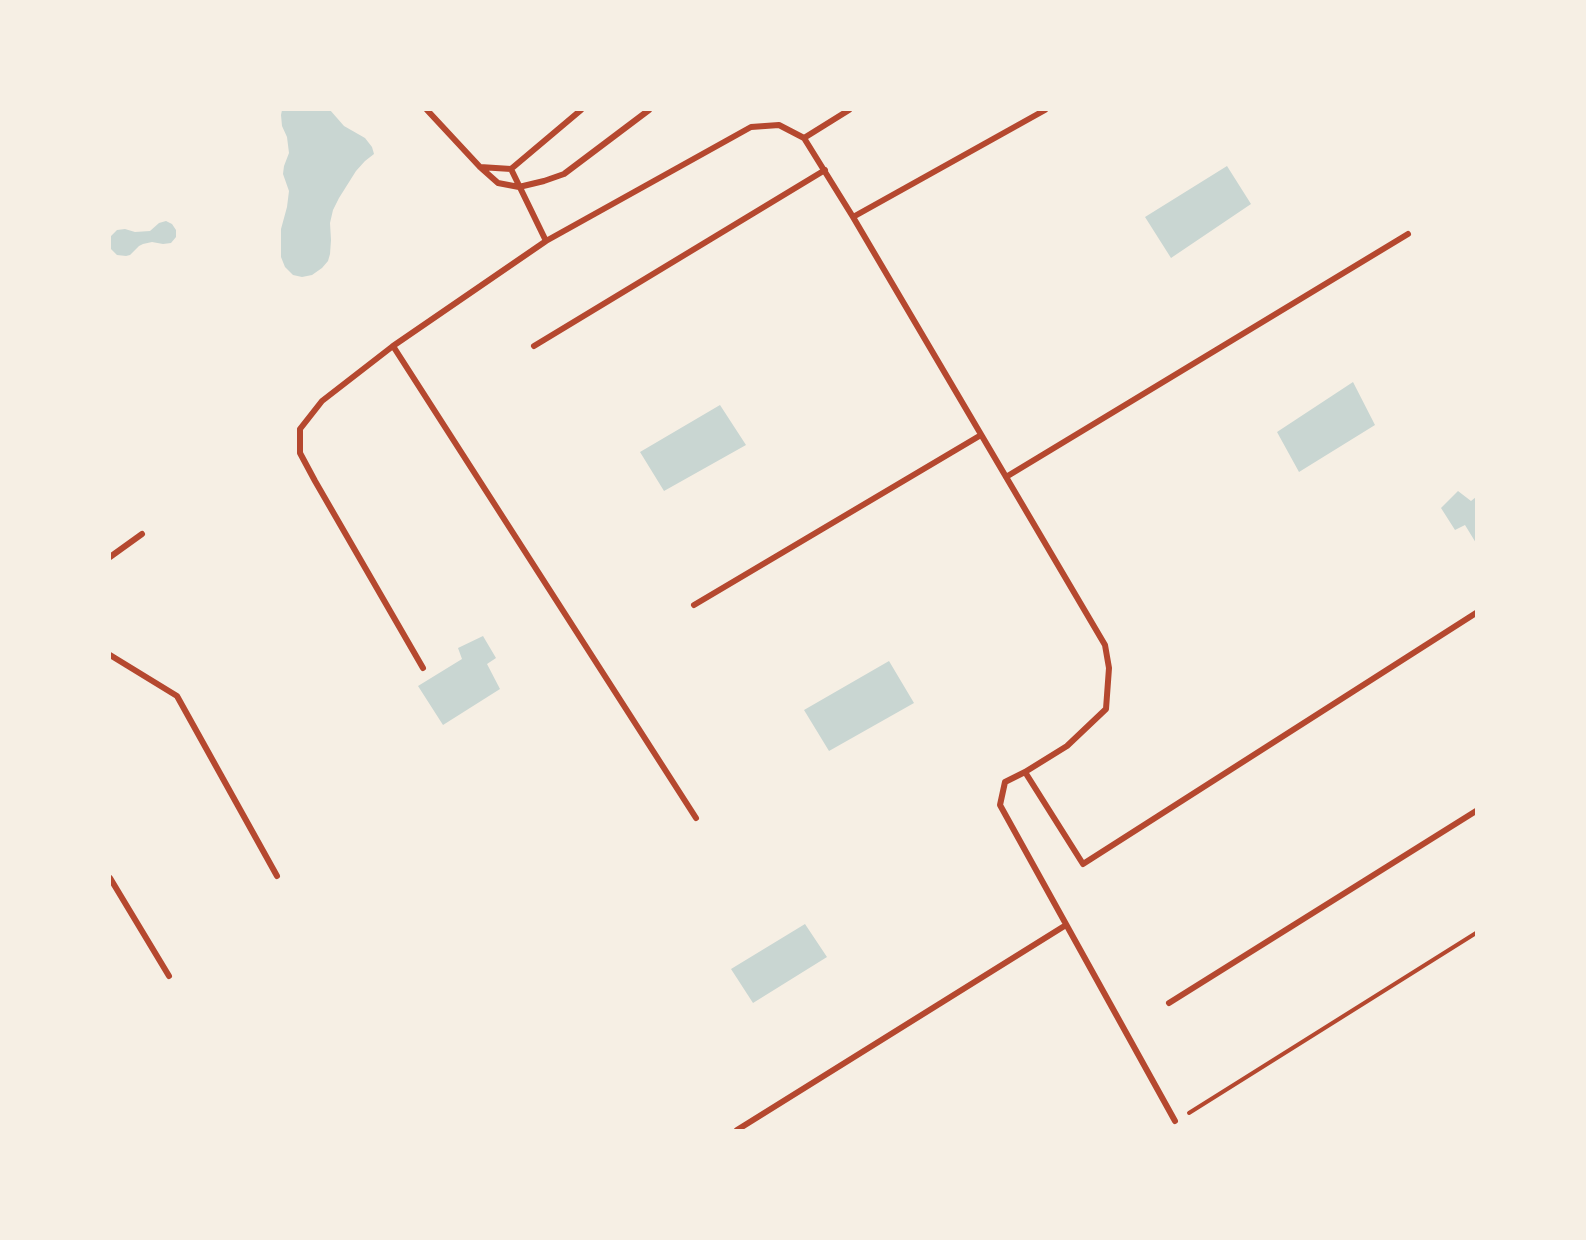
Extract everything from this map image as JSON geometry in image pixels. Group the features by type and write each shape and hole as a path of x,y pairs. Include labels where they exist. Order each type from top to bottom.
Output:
{"street":[{"path":"427,110 498,183 519,187 564,174 649,110"},
{"path":"480,167 511,169 581,110"},
{"path":"804,138 849,110"},
{"path":"853,217 1045,110"},
{"path":"423,668 300,453 300,429 322,401 393,346 546,241 751,127 779,125 804,138 853,217 1105,645 1109,668 1106,708 1067,746 1005,782 1000,805 1175,1122"},
{"path":"511,169 546,241"},
{"path":"534,346 825,170"},
{"path":"1006,477 1408,234"},
{"path":"393,346 696,818"},
{"path":"694,604 981,435"},
{"path":"110,557 142,534"},
{"path":"1025,772 1083,864 1476,613"},
{"path":"110,655 177,696 277,876"},
{"path":"1169,1003 1476,811"},
{"path":"110,878 169,976"},
{"path":"737,1131 1066,925"}],"path":[{"path":"1175,1122 1476,933"}],"shaded area":[{"path":"282,110 330,110 344,126 365,138 374,154 356,171 333,210 328,261 312,275 302,277 293,275 285,267 281,257 281,229 289,191 283,174 289,153 287,137 282,126"},
{"path":"1227,166 1251,204 1171,258 1145,217"},
{"path":"166,221 176,230 176,237 171,243 143,244 126,256 117,255 110,248 111,236 117,230 150,231 159,223"},
{"path":"1353,382 1375,425 1299,472 1277,432"},
{"path":"720,405 746,445 664,491 640,452"},
{"path":"1458,491 1471,501 1476,497 1476,543 1465,525 1455,530 1441,508"},
{"path":"483,636 496,658 487,664 500,689 443,725 418,686 462,659 458,648"},
{"path":"889,661 914,703 829,751 804,710"},
{"path":"805,924 827,957 753,1003 731,969"}]}
